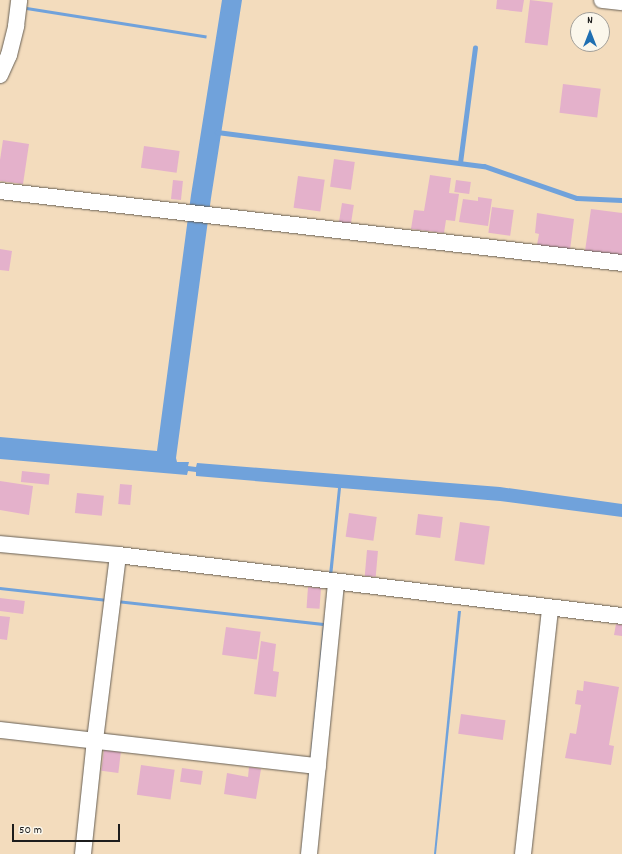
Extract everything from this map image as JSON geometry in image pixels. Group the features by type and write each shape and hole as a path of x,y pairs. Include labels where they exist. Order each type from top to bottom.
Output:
{"street":[{"path":"0,75 9,55 16,26 19,0"},
{"path":"602,0 622,2"},
{"path":"0,191 622,263"},
{"path":"0,544 118,555 330,582 622,616"},
{"path":"83,854 95,740 118,555"},
{"path":"309,854 311,765 330,582"},
{"path":"523,854 550,608"},
{"path":"0,730 311,765"}],"water":[{"path":"222,0 242,0 211,198 176,458 177,462 189,462 188,466 196,467 197,463 500,487 622,504 622,517 500,501 341,488 304,854 301,854 323,626 0,590 0,587 324,623 338,488 196,476 196,472 188,471 187,475 0,459 0,437 157,451 191,195"},
{"path":"27,7 207,35 206,38 27,10"},
{"path":"458,611 461,611 436,854 434,854"}],"building":[{"path":"497,0 524,0 522,12 496,9"},
{"path":"530,0 553,3 548,45 525,43"},
{"path":"563,84 601,89 597,117 559,113"},
{"path":"3,140 29,144 23,184 0,181 0,160"},
{"path":"144,146 180,151 177,173 141,168"},
{"path":"334,159 355,162 351,190 330,187"},
{"path":"430,175 451,178 449,193 459,194 455,221 446,220 444,233 411,229 414,210 424,211"},
{"path":"298,176 325,180 320,211 294,208"},
{"path":"173,180 183,181 181,200 171,199"},
{"path":"456,180 471,182 469,194 454,192"},
{"path":"478,197 492,199 488,226 459,222 463,199 478,201"},
{"path":"342,203 354,205 351,225 339,223"},
{"path":"492,207 514,210 510,236 488,233"},
{"path":"591,209 622,213 622,256 585,251"},
{"path":"537,213 574,219 570,250 537,245 539,234 535,233"},
{"path":"0,249 12,251 9,271 0,270"},
{"path":"22,471 50,474 49,485 21,482"},
{"path":"0,481 33,486 29,515 0,510"},
{"path":"120,484 132,485 130,505 118,504"},
{"path":"77,493 104,496 102,516 75,513"},
{"path":"349,513 377,517 373,541 346,537"},
{"path":"418,514 443,517 440,538 415,535"},
{"path":"460,522 490,526 484,565 455,561"},
{"path":"367,550 378,551 376,577 365,576"},
{"path":"308,587 321,588 320,609 307,608"},
{"path":"0,598 25,601 23,614 0,611"},
{"path":"0,616 10,617 7,640 0,639"},
{"path":"616,624 622,625 622,636 614,635"},
{"path":"226,627 261,632 257,660 222,655"},
{"path":"261,641 276,644 273,671 279,672 276,697 254,694"},
{"path":"584,681 619,687 609,745 614,746 611,765 565,758 570,733 576,734 581,705 575,704 577,690 583,691"},
{"path":"461,714 506,720 503,740 458,734"},
{"path":"104,750 121,752 118,773 101,771"},
{"path":"141,765 175,770 170,799 137,795"},
{"path":"249,767 261,769 256,799 224,794 227,773 248,777"},
{"path":"182,768 203,771 201,785 180,782"}],"waterway":[{"path":"460,163 475,48"},
{"path":"217,132 484,166 577,198 622,200"}]}
